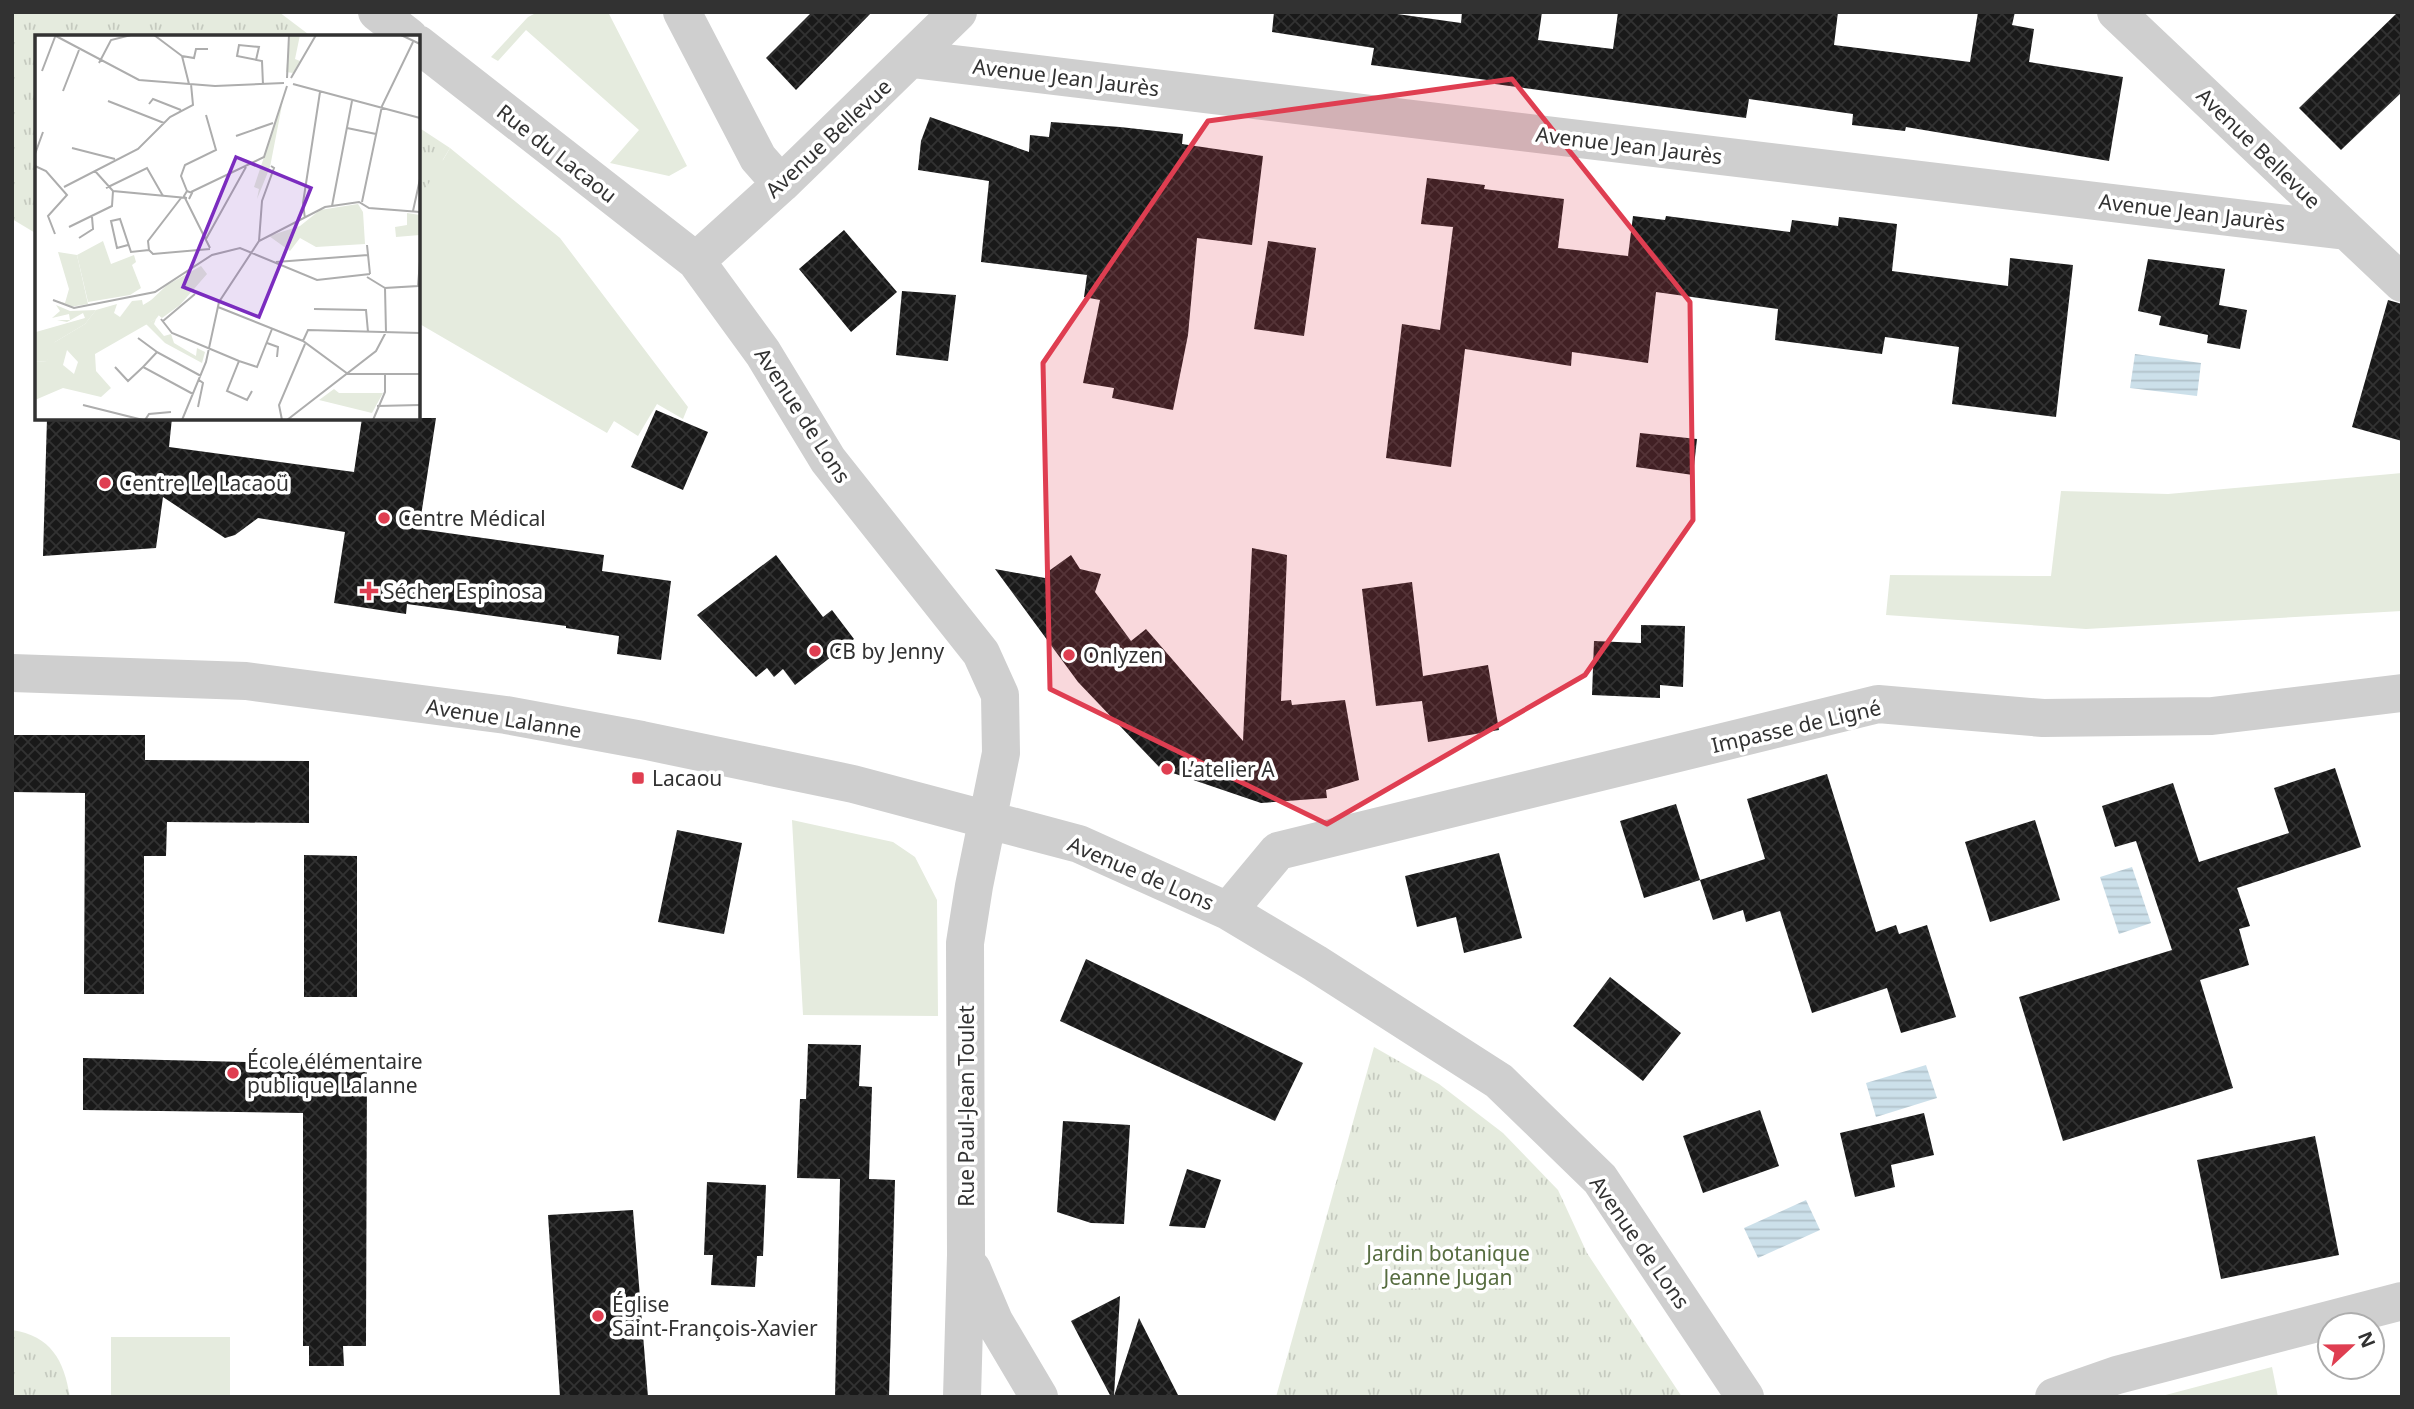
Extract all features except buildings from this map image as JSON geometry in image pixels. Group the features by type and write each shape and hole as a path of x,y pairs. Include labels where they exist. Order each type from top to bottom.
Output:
{"street":[{"path":"377,12 406,35"},
{"path":"682,12 758,158 781,184"},
{"name":"Avenue Bellevue","path":"696,261 781,184 958,12"},
{"name":"Avenue Bellevue","path":"2116,12 2402,283"},
{"name":"Rue du Lacaou","path":"420,46 696,261"},
{"name":"Avenue Jean Jaurès","path":"912,59 2346,231"},
{"name":"Avenue de Lons","path":"696,261 763,353 828,460 981,653 1000,695 1001,753 989,818 1079,844 1228,911 1315,963 1499,1081 1600,1179 1745,1397"},
{"name":"Avenue Lalanne","path":"12,673 246,681 506,715 773,766 989,818"},
{"name":"Impasse de Ligné","path":"1228,911 1278,851 1878,704 2043,718 2212,716 2402,693"},
{"name":"Rue Paul-Jean Toulet","path":"962,1397 966,1255 965,943 989,818"},
{"path":"966,1255 994,1321 1039,1397"},
{"path":"2054,1397 2117,1375 2402,1301"}],"highlighted area":[{"path":"1512,79 1690,302 1693,520 1585,675 1327,824 1050,689 1043,363 1208,121"}],"green space":[{"path":"12,12 279,12 309,35 35,35 35,233 12,219"},
{"path":"538,12 608,12 687,166 669,176 610,163 639,130 526,30 498,61 491,57 528,17"},
{"path":"420,128 450,148 420,198"},
{"path":"450,148 560,238 688,407 683,419 657,404 638,436 614,421 607,433 420,324 420,166 443,160"},
{"path":"2402,473 2402,611 2086,629 1886,615 1890,575 2051,576 2061,491 2168,494"},
{"path":"792,820 893,842 915,857 937,900 938,1016 803,1015"},
{"name":"Jardin botanique Jeanne Jugan","path":"1374,1047 1439,1084 1503,1133 1558,1190 1587,1253 1682,1397 1276,1397"},
{"path":"12,1330 37,1338 53,1352 64,1372 70,1397 12,1397"},
{"path":"111,1337 230,1337 230,1397 111,1397"},
{"path":"2272,1367 2278,1397 2158,1397"}],"water":[{"path":"2135,354 2201,363 2197,396 2130,388"},
{"path":"2132,867 2151,923 2119,934 2100,877"},
{"path":"1926,1065 1937,1098 1876,1117 1866,1083"},
{"path":"1806,1200 1820,1230 1758,1258 1744,1228"}],"place":[{"name":"Centre Le Lacaoü","path":"105,483"},
{"name":"Centre Médical","path":"384,518"},
{"name":"Sécher Espinosa","path":"369,591"},
{"name":"CB by Jenny","path":"815,651"},
{"name":"Onlyzen","path":"1069,655"},
{"name":"L’atelier A","path":"1167,769"},
{"name":"Lacaou","path":"638,778"},
{"name":"École élémentaire publique Lalanne","path":"233,1073"},
{"name":"Église Saint-François-Xavier","path":"598,1316"}]}
